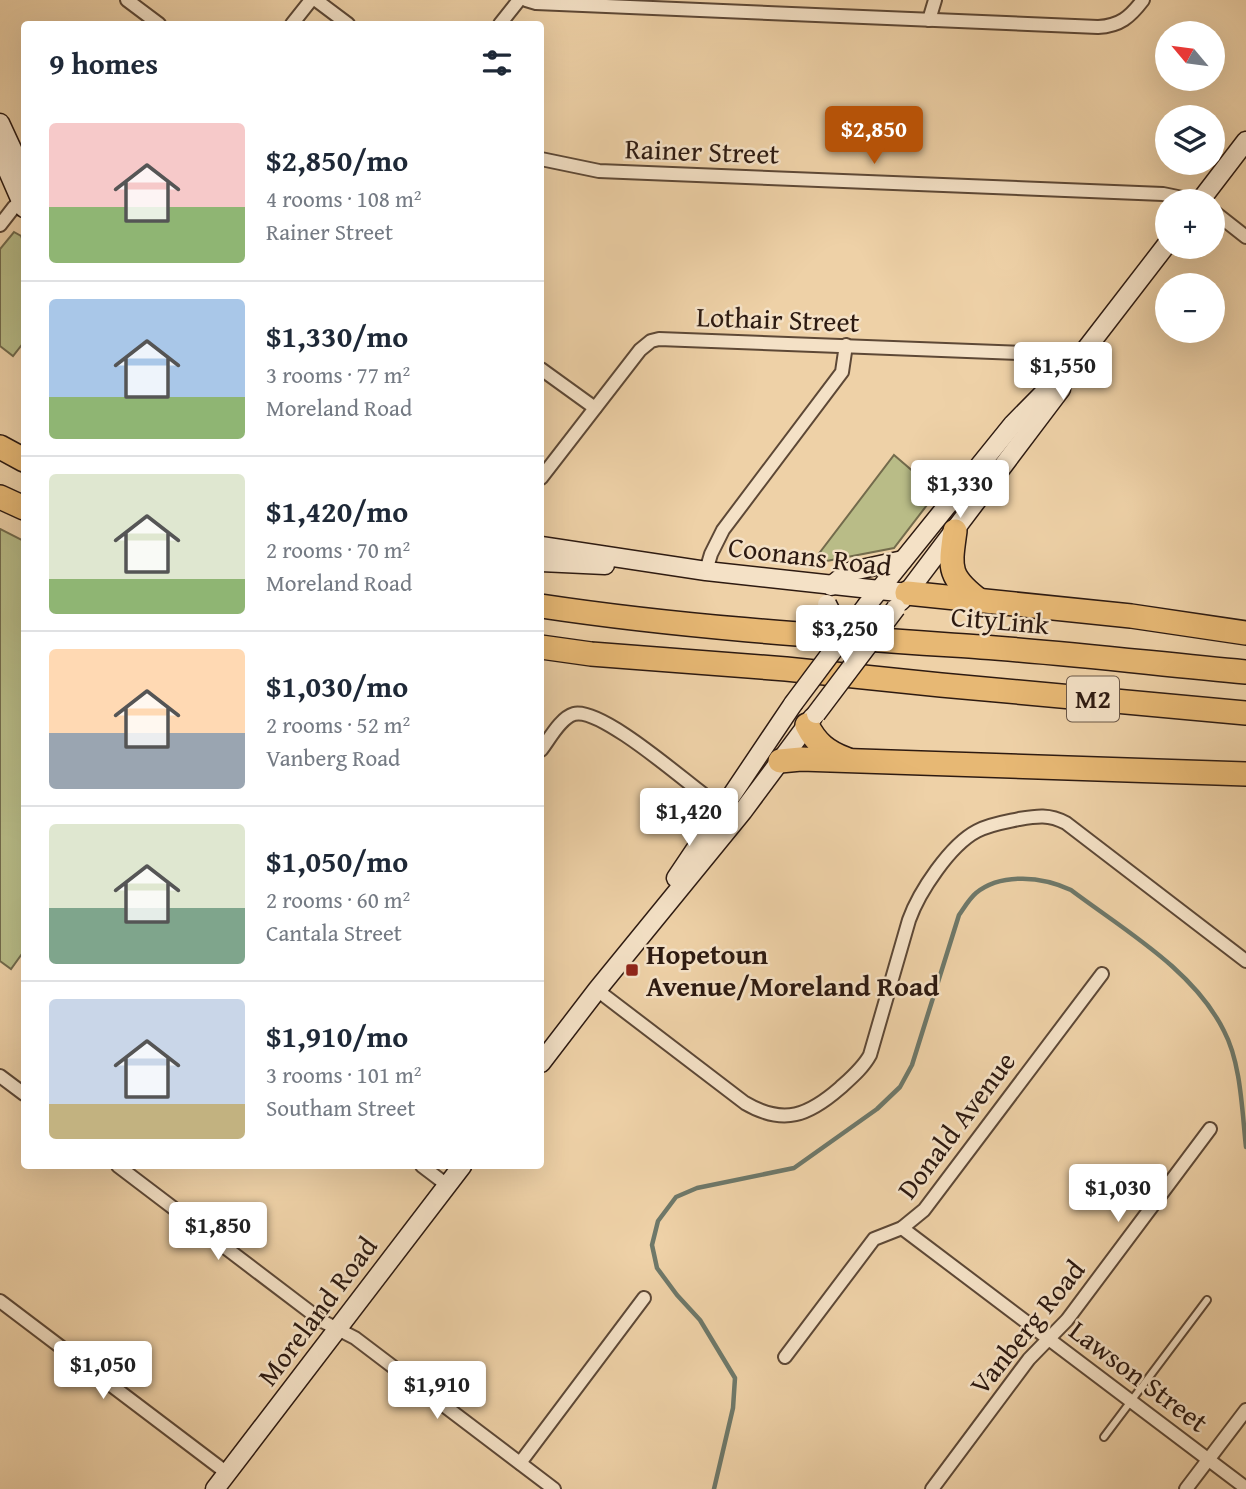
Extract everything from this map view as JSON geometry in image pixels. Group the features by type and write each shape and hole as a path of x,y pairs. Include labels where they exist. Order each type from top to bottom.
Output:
{"highway":[{"path":"0,447 21,458"},
{"path":"0,497 21,507"},
{"path":"956,531 951,558 953,571 967,591 980,601"},
{"path":"901,601 980,601 1131,616 1246,633"},
{"name":"CityLink","path":"544,606 638,621 1246,672"},
{"name":"M2","path":"544,647 591,654 786,669 1246,713"},
{"path":"805,713 818,743 847,760 873,762"},
{"path":"780,761 1246,774"}],"main road":[{"path":"0,123 21,168"},
{"path":"1208,189 1246,141"},
{"path":"0,153 21,198"},
{"path":"597,990 713,825 765,743 805,713 901,601 956,531 1083,353 1155,259"},
{"path":"544,1059 780,761 805,713 811,678 835,646 1013,424 1071,371"},
{"name":"Coonans Road","path":"544,546 806,582 829,595 901,601"},
{"path":"835,646 835,620 829,595 848,572 903,560"},
{"name":"Coonans Road","path":"544,562 706,570"},
{"name":"Moreland Road","path":"222,1484 337,1328 460,1169"}],"street":[{"path":"127,0 155,21"},
{"path":"295,21 313,0 344,21"},
{"path":"502,21 519,0"},
{"path":"526,0 545,3 727,5 929,20 1098,27 1126,19 1143,0"},
{"path":"929,20 934,0"},
{"name":"Rainer Street","path":"544,160 599,171 1155,194"},
{"path":"0,225 21,204"},
{"path":"1225,220 1246,237"},
{"name":"Lothair Street","path":"544,474 645,345 659,339 1047,354 1071,371"},
{"path":"706,570 723,530 842,372 846,345"},
{"path":"544,371 595,408"},
{"path":"544,746 566,719 575,714 584,715 613,726 703,794"},
{"path":"597,990 758,1111 787,1116 812,1110 857,1073 870,1055 915,903 956,848 979,829 1047,815 1066,823 1246,961"},
{"name":"Donald Avenue","path":"785,1357 874,1239 902,1228 924,1210 1102,974"},
{"path":"0,1076 21,1092"},
{"name":"Vanberg Road","path":"932,1489 1029,1359 1067,1320 1210,1129"},
{"path":"122,1169 320,1319 355,1338 554,1489"},
{"path":"426,1169 447,1185"},
{"name":"Lawson Street","path":"902,1228 1246,1488"},
{"path":"520,1463 644,1297"},
{"path":"0,1301 222,1484"},
{"path":"1186,1489 1246,1410"}],"lane":[{"path":"1104,1437 1206,1300"}],"green space":[{"path":"14,232 21,236 21,346 13,356 0,346 0,249"},
{"path":"894,455 937,492 894,548 811,564"},
{"path":"0,529 21,540 21,955 11,969 0,961"}],"waterway":[{"path":"714,1489 733,1408 735,1378 700,1320 657,1268 652,1245 658,1221 676,1197 697,1188 794,1168 877,1109 900,1087 912,1065 959,915 973,895 986,886 1010,879 1023,879 1048,882 1071,890 1135,936 1195,989 1211,1009 1230,1044 1240,1088 1246,1147"}],"place":[{"name":"Hopetoun Avenue/Moreland Road","path":"632,970"}]}
